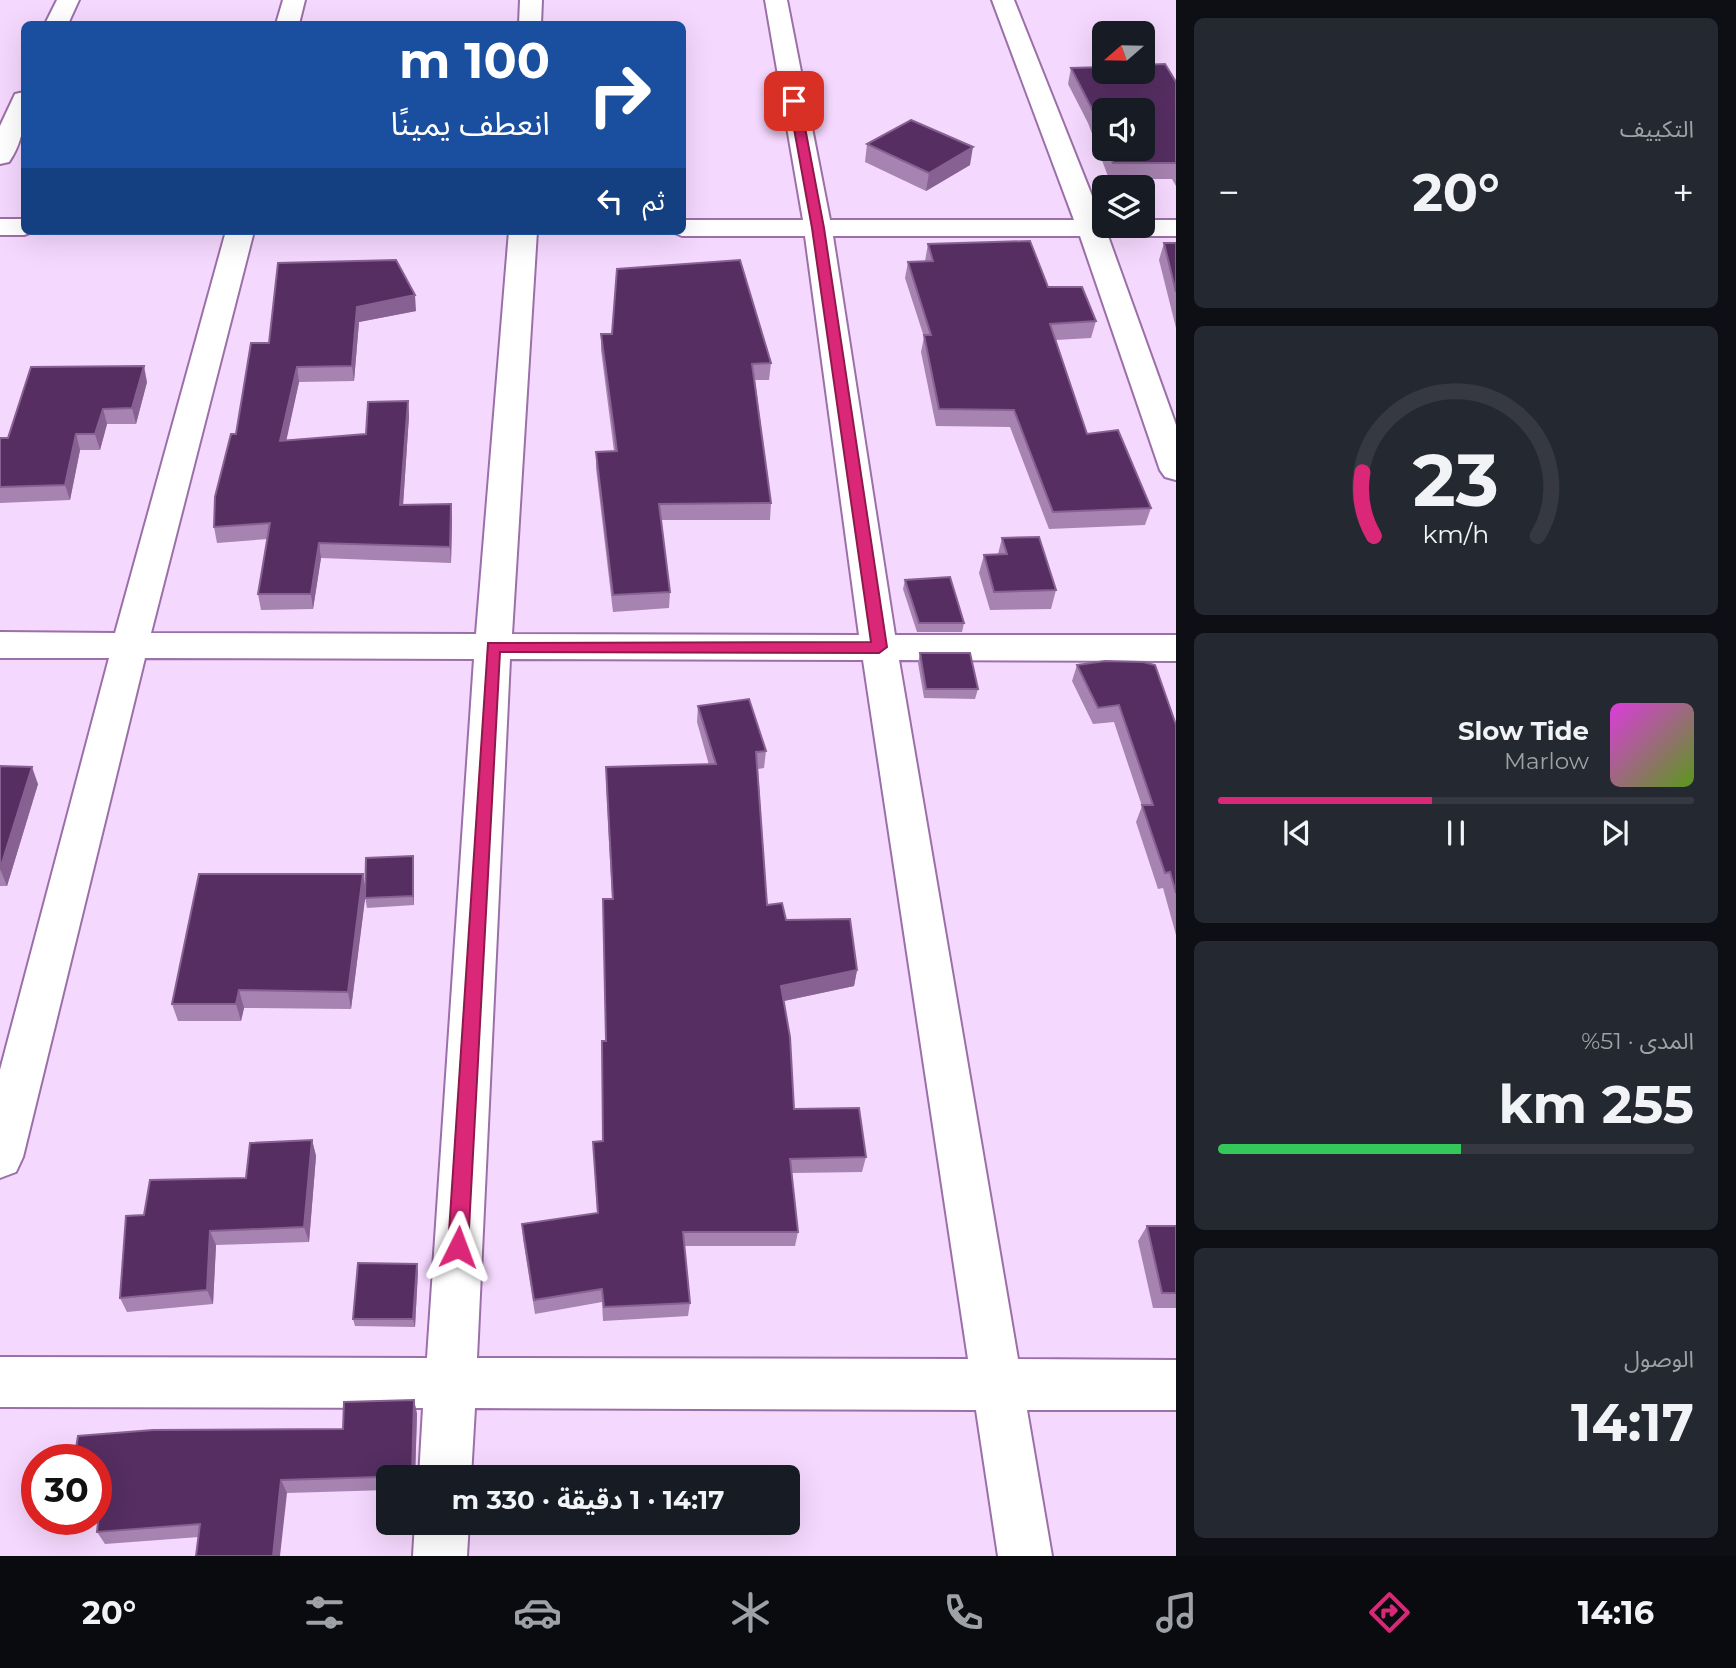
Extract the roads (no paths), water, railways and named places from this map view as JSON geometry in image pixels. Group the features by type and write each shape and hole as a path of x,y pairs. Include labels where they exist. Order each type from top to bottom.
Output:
{"street":[{"path":"58,21 68,0"},
{"path":"289,21 294,0"},
{"path":"530,21 531,0"},
{"path":"776,0 818,228 879,647 1026,1556"},
{"path":"1003,0 1091,228 1176,470"},
{"path":"0,156 21,106"},
{"path":"0,227 21,227"},
{"path":"686,228 1176,228"},
{"path":"0,1157 130,645 239,235"},
{"path":"445,1465 493,646 523,235"},
{"path":"0,645 1176,648"},
{"path":"0,1382 1176,1385"},
{"path":"440,1556 441,1535"}]}
